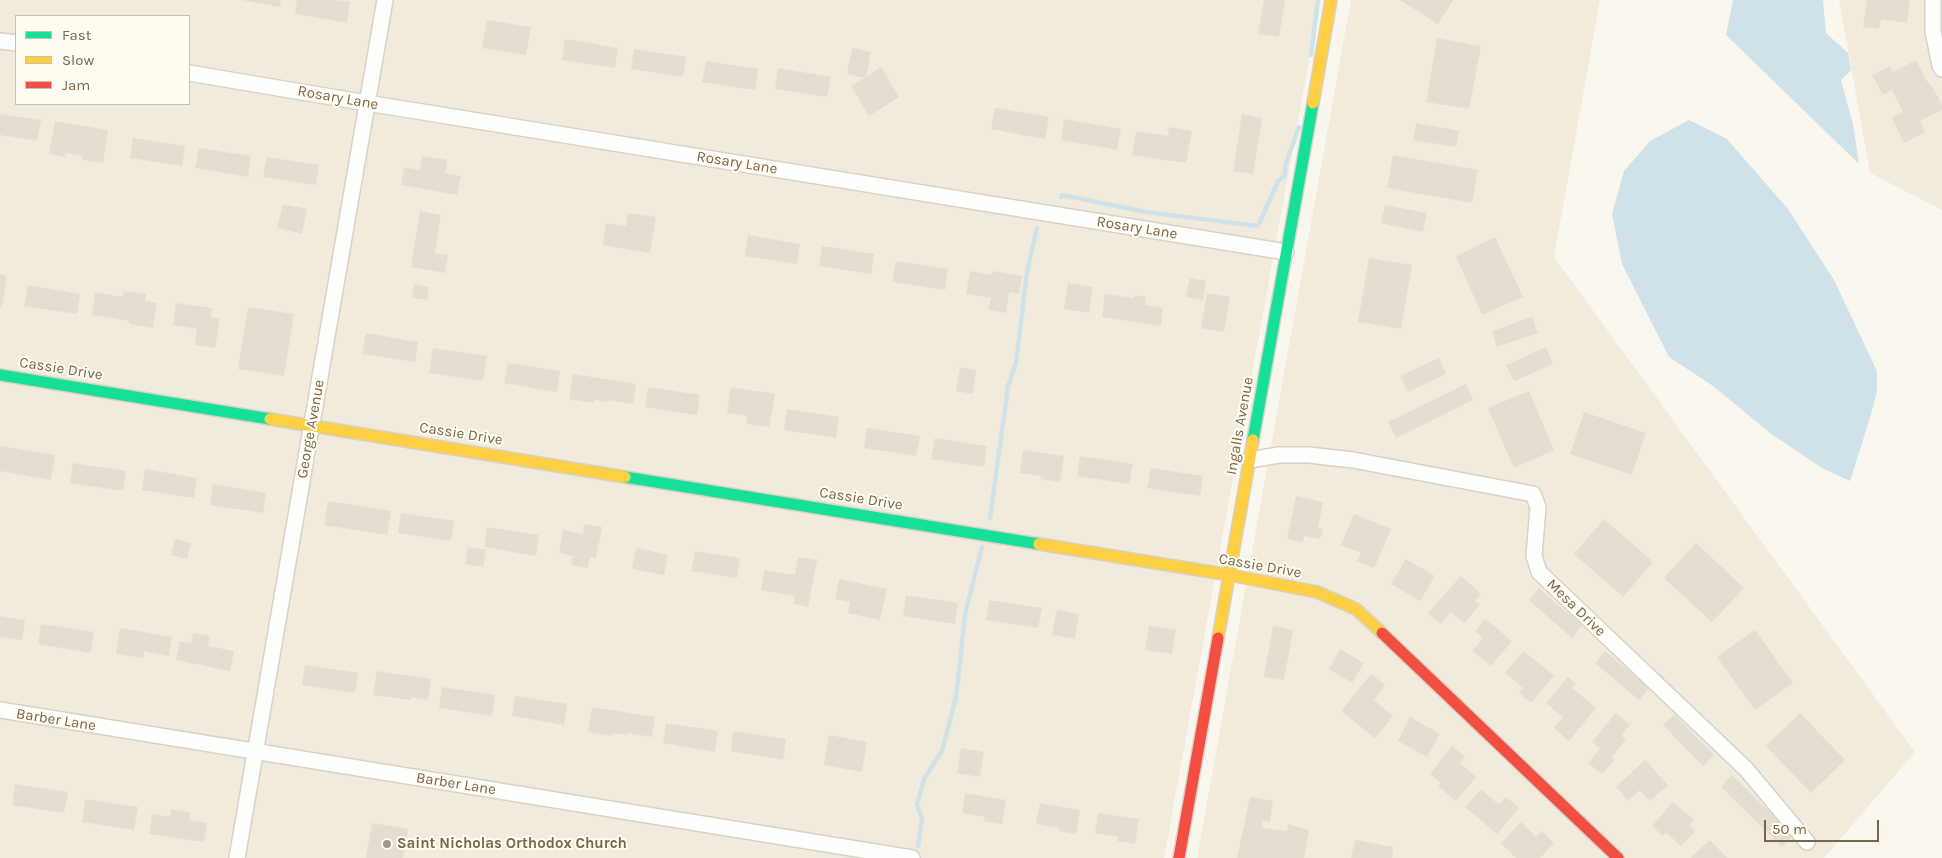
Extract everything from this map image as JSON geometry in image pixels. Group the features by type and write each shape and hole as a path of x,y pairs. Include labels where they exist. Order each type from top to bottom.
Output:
{"street":[{"name":"George Avenue","path":"236,858 385,0"},
{"name":"Ingalls Avenue","path":"1179,858 1331,0"},
{"path":"1933,0 1933,31 1942,69"},
{"path":"0,41 15,43"},
{"name":"Rosary Lane","path":"190,73 1286,252"},
{"name":"Cassie Drive","path":"0,375 1230,574 1317,592 1356,609 1618,858"},
{"name":"Mesa Drive","path":"1249,460 1279,455 1328,457 1533,494 1538,506 1534,556 1539,572 1746,769 1807,842"},
{"name":"Barber Lane","path":"0,710 912,858"}],"shaded area":[{"path":"0,0 1320,0 1164,858 0,858"},
{"path":"1351,0 1600,0 1554,257 1915,752 1824,858 1197,858"},
{"path":"1733,0 1823,0 1826,33 1848,53 1851,70 1841,80 1853,124 1859,164 1726,35"},
{"path":"1839,0 1942,0 1942,210 1870,173"},
{"path":"1689,120 1727,139 1788,209 1834,280 1877,371 1877,391 1850,481 1822,468 1770,433 1713,386 1669,357 1622,264 1612,214 1624,171 1650,141"}],"building":[{"path":"242,0 281,0 280,7"},
{"path":"297,0 350,2 347,23 295,14"},
{"path":"1264,0 1285,0 1279,37 1258,34"},
{"path":"1400,0 1453,0 1438,24"},
{"path":"1867,0 1910,0 1907,23 1881,19 1879,29 1863,27"},
{"path":"487,20 531,27 526,55 482,48"},
{"path":"1437,38 1481,46 1469,109 1426,102"},
{"path":"565,39 618,48 615,68 562,60"},
{"path":"852,48 871,52 866,77 881,67 899,97 869,116 851,86 865,78 847,74"},
{"path":"634,49 686,57 683,77 631,69"},
{"path":"1916,60 1942,105 1942,110 1920,121 1925,132 1904,143 1892,118 1903,112 1892,90 1883,95 1872,75 1890,66 1893,72"},
{"path":"706,61 758,69 755,90 702,82"},
{"path":"778,68 831,77 827,97 775,89"},
{"path":"995,108 1049,117 1045,139 991,129"},
{"path":"0,114 41,120 37,141 0,135"},
{"path":"1242,114 1262,118 1253,174 1233,171"},
{"path":"1064,119 1121,129 1117,150 1061,140"},
{"path":"55,121 108,130 103,163 82,160 83,156 66,153 65,157 49,154"},
{"path":"1416,123 1459,131 1456,147 1413,140"},
{"path":"1169,127 1192,131 1186,163 1132,155 1136,131 1168,136"},
{"path":"133,138 185,146 182,166 130,158"},
{"path":"199,148 251,156 248,177 195,168"},
{"path":"1393,155 1478,170 1472,203 1387,188"},
{"path":"422,156 447,160 445,173 461,176 457,195 401,185 404,167 420,170"},
{"path":"267,157 319,165 316,185 263,177"},
{"path":"283,204 307,209 302,234 277,228"},
{"path":"1385,205 1427,213 1423,232 1381,223"},
{"path":"420,211 441,215 435,253 448,255 445,273 411,267"},
{"path":"628,213 656,217 650,253 603,245 606,223 626,226"},
{"path":"748,235 800,244 797,264 745,256"},
{"path":"1495,237 1523,297 1482,315 1456,256"},
{"path":"822,246 874,254 871,274 819,266"},
{"path":"1369,258 1412,265 1401,329 1358,322"},
{"path":"896,261 948,269 945,290 892,282"},
{"path":"970,271 992,275 992,271 1022,276 1019,294 1009,292 1006,313 988,310 991,298 966,294"},
{"path":"0,274 7,276 2,307 0,307"},
{"path":"1190,278 1206,281 1203,300 1186,297"},
{"path":"1068,283 1093,287 1089,313 1064,309"},
{"path":"414,284 429,287 427,300 412,298"},
{"path":"28,285 80,294 77,314 24,306"},
{"path":"124,291 146,294 145,301 157,303 153,328 129,324 129,321 92,315 95,292 123,297"},
{"path":"1207,293 1230,297 1224,332 1201,328"},
{"path":"1105,294 1134,298 1134,295 1146,297 1145,305 1163,308 1161,326 1102,317"},
{"path":"176,303 212,308 211,317 220,318 215,348 195,345 197,329 173,325"},
{"path":"248,307 294,314 284,376 238,369"},
{"path":"1532,317 1538,333 1497,347 1492,331"},
{"path":"366,333 418,342 415,362 362,354"},
{"path":"1546,347 1553,364 1514,381 1506,365"},
{"path":"433,348 487,356 483,381 429,373"},
{"path":"1439,358 1446,374 1408,392 1400,376"},
{"path":"508,363 560,371 557,392 504,383"},
{"path":"960,367 976,370 973,394 956,391"},
{"path":"573,374 636,384 633,404 609,400 608,402 594,400 593,403 569,399"},
{"path":"1466,384 1473,400 1396,438 1388,422"},
{"path":"648,387 700,395 697,415 645,407"},
{"path":"731,387 775,394 769,427 746,424 747,416 727,413"},
{"path":"1529,391 1554,450 1514,468 1488,408"},
{"path":"787,409 839,417 836,438 784,430"},
{"path":"1584,412 1646,433 1632,475 1570,454"},
{"path":"867,428 920,436 916,456 864,448"},
{"path":"935,438 987,446 984,467 931,459"},
{"path":"0,446 55,455 51,480 0,471"},
{"path":"1023,450 1064,456 1060,482 1040,479 1041,476 1020,473"},
{"path":"1080,456 1133,464 1129,484 1077,476"},
{"path":"73,463 126,471 123,491 70,483"},
{"path":"1151,468 1203,476 1200,496 1147,488"},
{"path":"145,469 197,478 194,498 142,490"},
{"path":"213,484 266,493 263,513 210,505"},
{"path":"1296,496 1323,502 1318,528 1323,529 1320,539 1304,536 1303,542 1287,539"},
{"path":"328,501 391,511 387,535 324,525"},
{"path":"401,513 454,521 451,541 398,533"},
{"path":"1354,514 1391,529 1374,568 1357,561 1361,553 1341,545"},
{"path":"1604,519 1653,562 1623,597 1574,554"},
{"path":"584,524 602,527 596,558 590,557 588,568 571,565 573,556 559,553 563,530 583,534"},
{"path":"487,527 539,535 536,556 484,547"},
{"path":"175,539 191,543 187,559 171,555"},
{"path":"1696,543 1744,588 1712,622 1664,578"},
{"path":"468,547 486,550 483,567 465,564"},
{"path":"636,548 668,555 664,575 632,569"},
{"path":"695,551 740,558 737,578 691,571"},
{"path":"798,557 817,560 808,607 794,604 795,596 761,590 765,570 795,575"},
{"path":"1406,559 1435,576 1420,601 1391,584"},
{"path":"1461,576 1481,594 1475,601 1480,605 1464,623 1451,612 1441,624 1428,613"},
{"path":"839,579 887,589 880,620 848,613 850,602 835,599"},
{"path":"1539,588 1582,626 1572,638 1529,600"},
{"path":"906,595 958,603 955,624 903,616"},
{"path":"989,600 1042,608 1038,628 986,620"},
{"path":"1057,610 1079,614 1075,639 1052,635"},
{"path":"0,616 25,620 22,640 0,637"},
{"path":"1485,619 1512,641 1491,666 1472,651 1483,638 1475,631"},
{"path":"41,624 94,632 91,653 38,644"},
{"path":"1149,626 1176,630 1172,654 1145,650"},
{"path":"1273,626 1293,630 1284,680 1264,677"},
{"path":"120,628 172,637 169,656 144,651 143,658 116,654"},
{"path":"1755,630 1793,683 1755,710 1717,657"},
{"path":"193,633 210,636 208,646 234,651 230,671 176,660 180,641 191,643"},
{"path":"1340,649 1364,663 1352,683 1329,669"},
{"path":"1524,651 1554,676 1531,703 1519,693 1523,688 1505,673"},
{"path":"1605,651 1649,688 1639,700 1595,663"},
{"path":"305,665 358,673 355,693 302,685"},
{"path":"377,671 431,679 428,700 411,697 410,700 373,695"},
{"path":"1371,674 1385,685 1374,700 1393,716 1375,738 1341,711"},
{"path":"1568,677 1576,684 1572,688 1596,708 1569,741 1554,728 1563,717 1546,703"},
{"path":"442,687 495,695 492,716 439,708"},
{"path":"515,696 567,704 564,725 512,716"},
{"path":"592,707 655,717 652,737 627,733 627,735 613,733 612,736 588,732"},
{"path":"1616,713 1630,725 1622,735 1626,739 1611,758 1614,760 1602,774 1588,763 1600,749 1592,742"},
{"path":"1800,713 1845,760 1811,793 1766,746"},
{"path":"1674,714 1714,755 1703,766 1663,725"},
{"path":"1410,717 1440,734 1427,757 1398,741"},
{"path":"666,723 718,731 715,752 663,743"},
{"path":"733,731 786,739 783,760 731,751"},
{"path":"829,735 867,742 862,772 824,765"},
{"path":"1452,746 1465,757 1460,763 1476,777 1456,801 1438,786 1441,783 1430,774"},
{"path":"961,748 984,752 980,777 957,773"},
{"path":"1645,760 1668,785 1650,801 1640,790 1628,801 1616,787"},
{"path":"1732,775 1793,835 1782,847 1721,787"},
{"path":"15,784 68,792 64,813 12,805"},
{"path":"1481,789 1499,805 1506,797 1519,808 1497,834 1465,807"},
{"path":"965,793 1006,800 1002,824 984,821 985,817 962,813"},
{"path":"1250,797 1273,801 1270,822 1262,821 1263,828 1287,831 1288,824 1309,830 1304,858 1237,858"},
{"path":"85,799 138,807 134,830 82,822"},
{"path":"1673,802 1694,820 1689,826 1695,831 1681,846 1666,832 1663,836 1652,826"},
{"path":"1040,803 1080,810 1076,834 1059,831 1059,828 1036,824"},
{"path":"171,809 190,812 189,820 207,823 204,842 149,834 152,814 170,817"},
{"path":"1098,813 1139,819 1135,844 1117,841 1118,837 1095,833"},
{"path":"1521,822 1536,837 1542,831 1554,843 1540,858 1516,858 1501,843"},
{"name":"Saint Nicholas Orthodox Church","path":"372,823 408,829 403,858 366,858"},
{"path":"1355,840 1393,847 1392,858 1351,858"},
{"path":"1710,840 1727,858 1691,857"}],"waterway":[{"path":"1311,55 1318,0"},
{"path":"1061,197 1062,195 1146,212 1258,226 1278,181 1285,175 1285,166 1299,127"},
{"path":"990,518 1008,387 1016,363 1027,272 1037,228"},
{"path":"918,846 922,818 917,805 924,779 942,751 956,697 965,615 982,547"}],"traffic: fast":[{"path":"1253,440 1313,103"},
{"path":"0,375 270,419"},
{"path":"625,477 1039,544"}],"traffic: slow":[{"path":"1313,103 1331,0"},
{"path":"270,419 625,477"},
{"path":"1218,638 1253,440"},
{"path":"1039,544 1230,575 1317,592 1356,609 1382,633"}],"traffic: jam":[{"path":"1382,633 1618,858"},
{"path":"1179,858 1218,638"}],"place":[{"name":"Saint Nicholas Orthodox Church","path":"387,844"}]}
